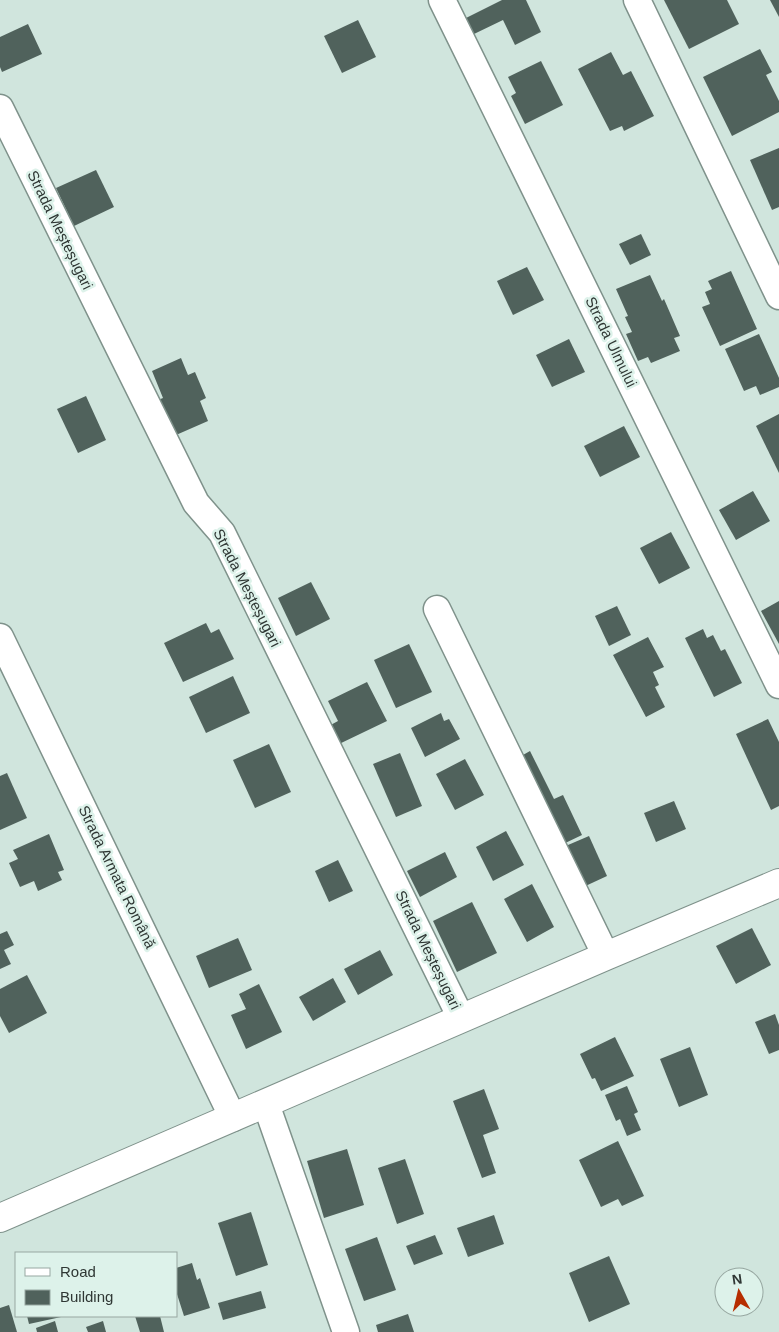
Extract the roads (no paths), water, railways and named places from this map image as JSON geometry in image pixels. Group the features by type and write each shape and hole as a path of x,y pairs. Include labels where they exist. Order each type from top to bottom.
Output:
{"main road":[{"path":"0,1218 461,1018 779,884"}],"street":[{"name":"Strada Ulmului","path":"442,0 779,685"},
{"path":"637,0 779,296"},
{"name":"Strada Meșteșugari","path":"0,108 196,503 222,533 461,1018"},
{"path":"437,609 606,956"},
{"name":"Strada Armata Română","path":"0,637 233,1118"},
{"path":"266,1104 346,1332"}]}
